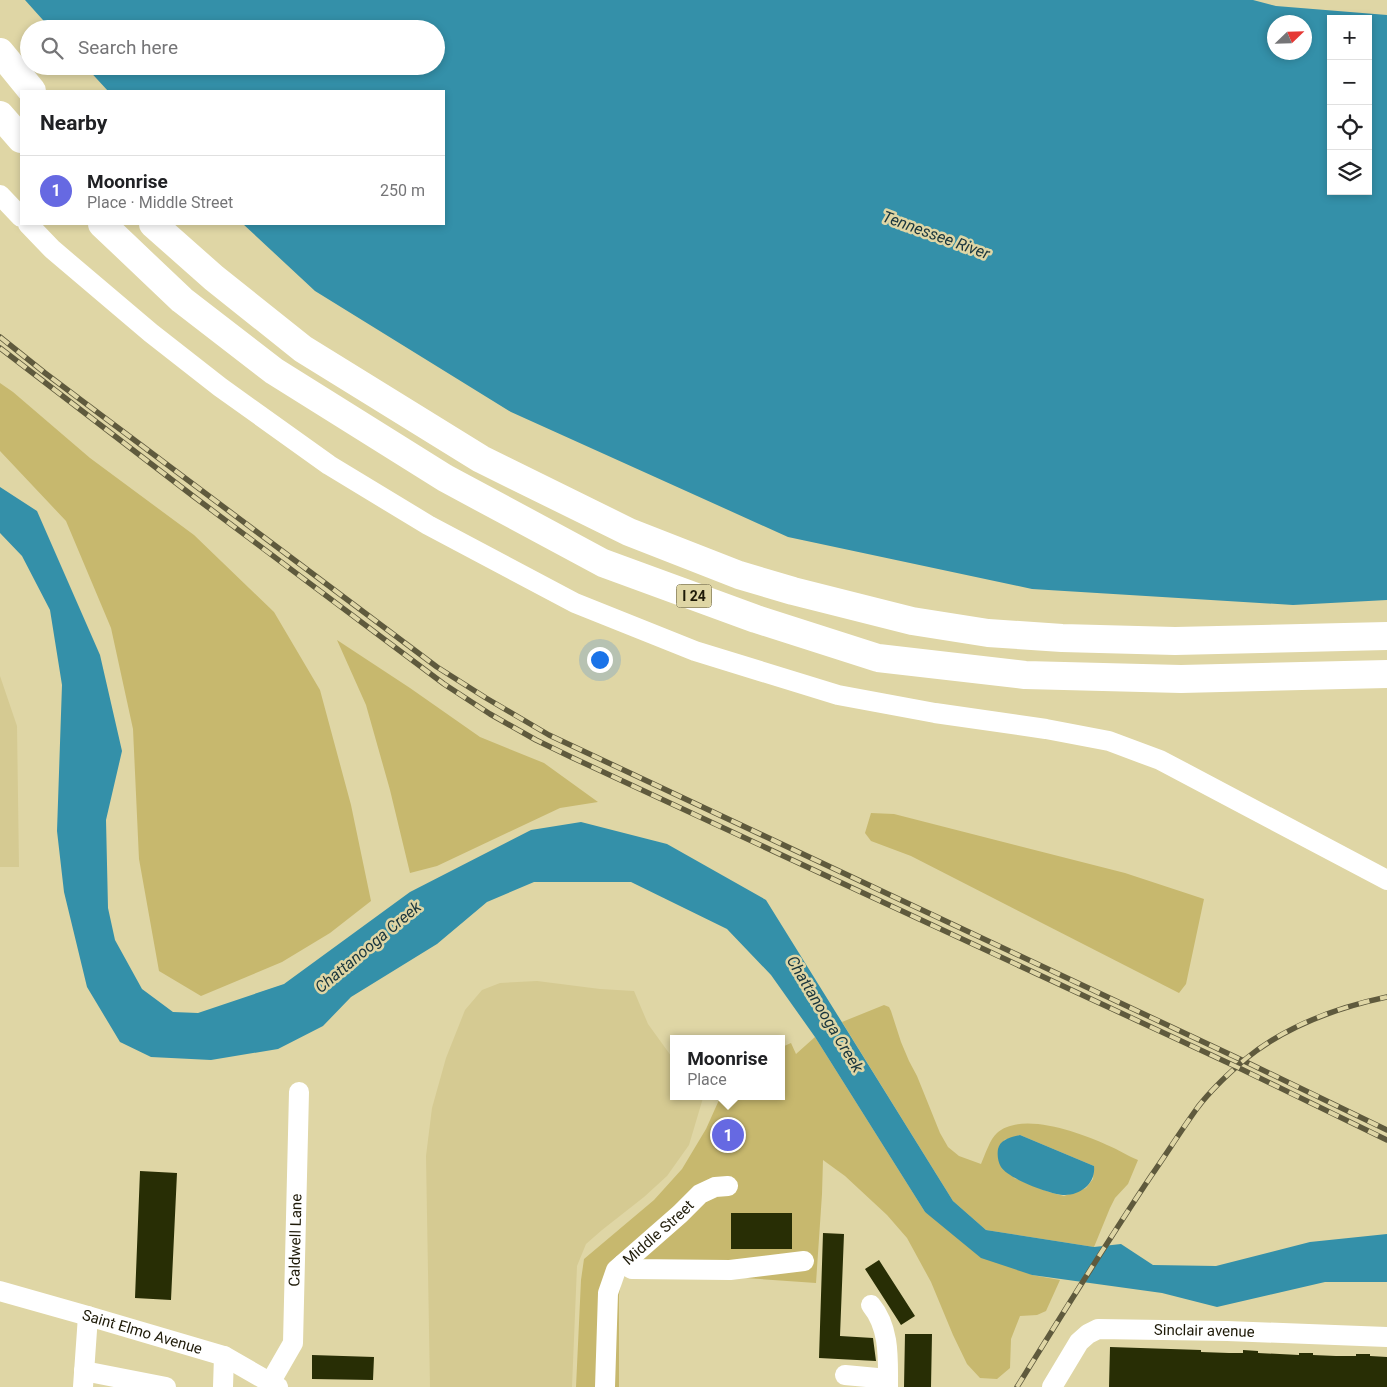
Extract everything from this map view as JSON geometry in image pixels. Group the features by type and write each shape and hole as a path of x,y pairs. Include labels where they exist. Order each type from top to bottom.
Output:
{"highway":[{"path":"0,52 31,90"},
{"path":"0,115 20,138"},
{"name":"I 24","path":"103,225 182,300 274,371 445,478 603,563 756,619 878,658 1025,675 1180,679 1387,674"},
{"name":"I 24","path":"154,225 214,278 303,349 481,459 629,532 739,575 793,591 912,621 988,633 1062,638 1175,640 1387,636"}],"street":[{"path":"0,195 20,216"},
{"path":"29,225 52,249 151,333 220,387 329,465 428,525 575,603 695,651 838,695 935,713 1046,729 1109,741 1160,760 1387,880"},
{"name":"Caldwell Lane","path":"274,1385 293,1344 299,1092"},
{"name":"Middle Street","path":"604,1387 608,1293 616,1270 700,1194 715,1187 728,1186"},
{"path":"623,1264 632,1269 730,1270 804,1261"},
{"name":"Saint Elmo Avenue","path":"0,1291 224,1356 274,1385"},
{"path":"845,1375 888,1383 888,1354 885,1332 878,1313 871,1304"},
{"path":"88,1316 83,1379 166,1387"},
{"name":"Sinclair avenue","path":"1052,1387 1079,1342 1088,1334 1098,1329 1227,1331 1387,1337"},
{"path":"223,1387 224,1356"}],"shaded area":[{"path":"0,383 90,458 194,535 274,612 320,690 351,805 371,901 330,933 282,962 201,996 159,971 139,859 133,729 111,628 66,521 0,451"},
{"path":"337,640 480,737 544,763 598,802 560,808 437,866 410,873 390,790 366,705"},
{"path":"0,676 17,726 19,867 0,867"},
{"path":"871,813 894,814 1125,873 1204,899 1186,984 1179,993 911,856 871,841 865,833"},
{"path":"537,981 634,991 648,1024 670,1054 670,1100 702,1100 689,1145 667,1176 586,1244 577,1266 572,1387 430,1387 426,1156 432,1108 446,1058 465,1010 482,990 500,983"},
{"path":"884,1005 889,1007 901,1042 940,1133 948,1147 959,1156 981,1164 990,1143 997,1133 1008,1127 1021,1124 1036,1124 1051,1126 1082,1135 1138,1160 1128,1184 1115,1198 1094,1247 986,1230 953,1201 842,1022","holes":["1020,1135 1094,1166 1093,1179 1086,1188 1064,1196 1049,1192 1014,1178 1004,1140"]},
{"path":"815,1037 925,1212 1032,1275 1060,1280 1046,1311 1037,1315 1020,1316 1011,1339 1010,1368 997,1379 980,1378 967,1364 931,1282 907,1238 887,1215 845,1176 823,1160 816,1283 634,1273 622,1277 619,1295 619,1387 576,1387 581,1280 584,1259 654,1200 682,1169 706,1129 719,1100 785,1100 785,1046 791,1043 796,1054"}],"water":[{"name":"Tennessee River","path":"25,0 1253,0 1276,6 1387,15 1387,600 1293,605 1032,589 788,537 511,412 315,291 244,225 445,225 445,90 107,90 93,75 445,75 445,20 43,20"},
{"name":"Chattanooga Creek","path":"0,487 37,511 100,655 122,751 106,820 108,908 115,940 142,989 173,1012 198,1013 284,984 410,892 531,830 581,822 667,844 766,900 953,1201 986,1230 1094,1247 1121,1244 1153,1265 1216,1266 1310,1242 1387,1234 1387,1282 1325,1282 1217,1307 1162,1293 1032,1275 981,1258 925,1212 815,1037 771,975 727,929 631,882 534,882 487,902 437,944 351,997 323,1026 278,1049 211,1060 151,1057 120,1042 87,987 64,892 57,831 62,685 50,610 22,556 0,533"},
{"path":"1020,1135 1094,1166 1093,1178 1090,1183 1077,1193 1065,1195 1041,1189 1005,1172 998,1158 1000,1144 1010,1137"}],"building":[{"path":"140,1171 177,1173 171,1300 135,1298"},
{"path":"731,1213 792,1213 792,1249 731,1249"},
{"path":"823,1233 844,1234 840,1336 873,1338 876,1361 819,1358"},
{"path":"879,1260 915,1316 901,1325 865,1269"},
{"path":"905,1334 932,1334 931,1387 904,1387"},
{"path":"1110,1347 1201,1350 1201,1352 1229,1353 1243,1353 1243,1350 1258,1351 1258,1353 1299,1355 1299,1353 1313,1353 1313,1355 1336,1356 1370,1354 1370,1356 1387,1357 1387,1387 1109,1387"},
{"path":"312,1355 374,1357 373,1380 312,1379"}],"railway":[{"path":"0,337 45,373 437,667 549,735 1387,1130"},
{"path":"0,348 193,496 444,684 490,714 571,757 1237,1067 1387,1140"},
{"path":"1017,1387 1083,1281 1192,1115 1225,1077 1259,1049 1293,1028 1348,1007 1387,997"}],"place":[{"name":"Moonrise","path":"728,1135"}]}
